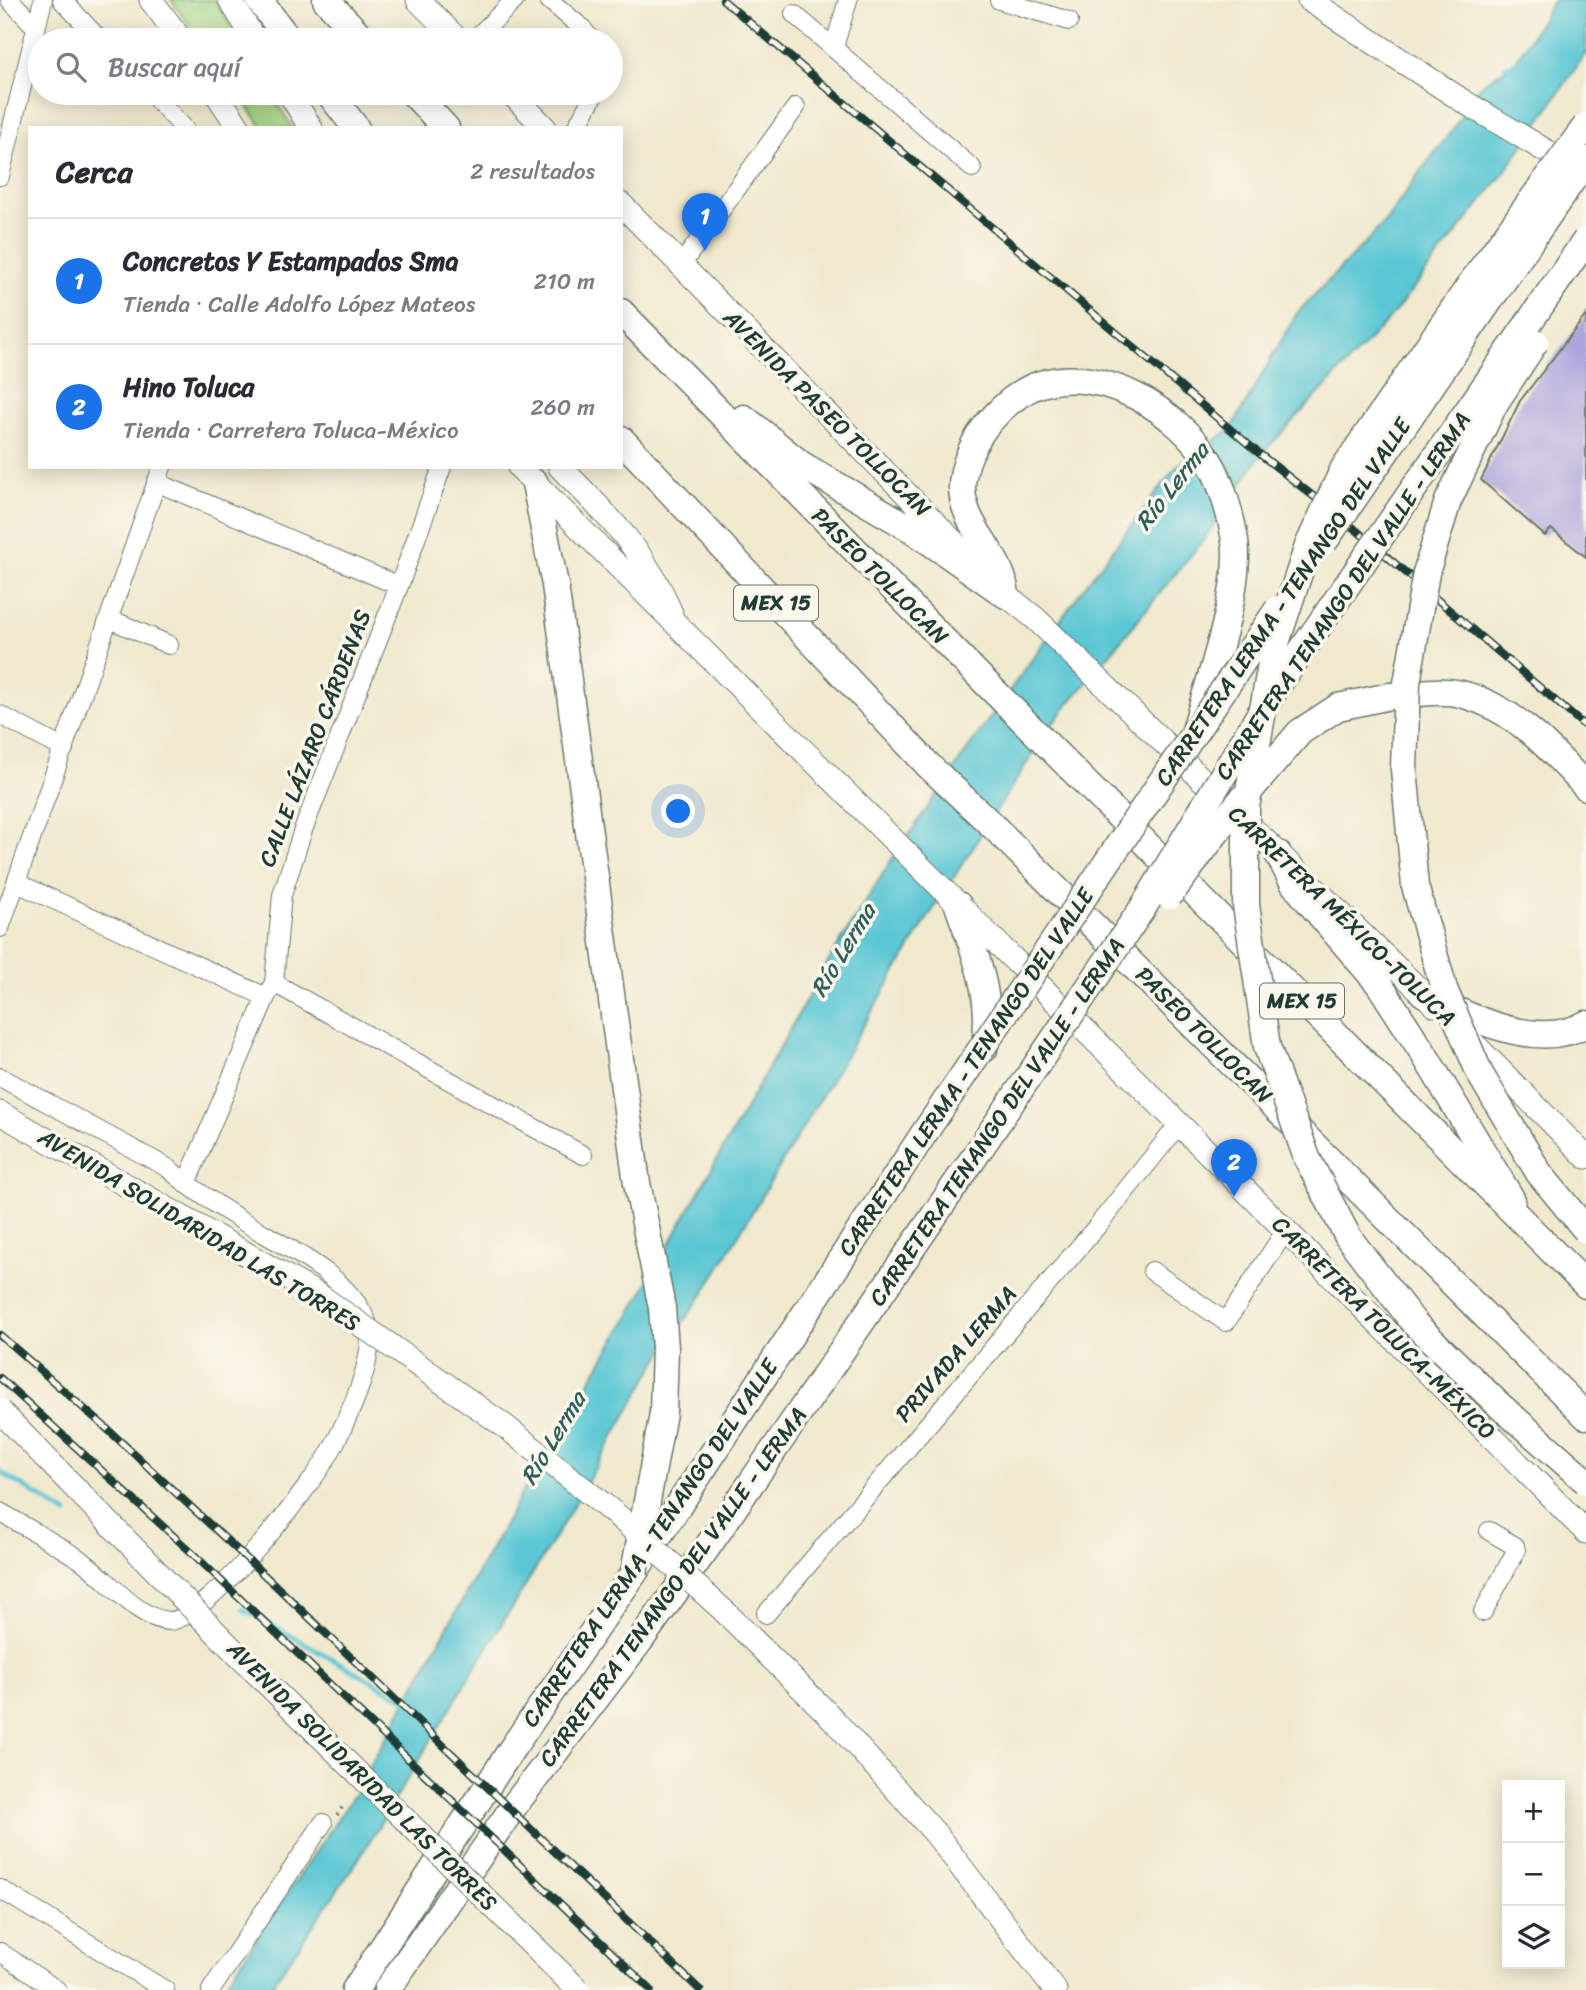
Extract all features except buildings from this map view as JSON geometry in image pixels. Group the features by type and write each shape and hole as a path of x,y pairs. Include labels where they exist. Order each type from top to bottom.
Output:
{"highway":[{"path":"259,0 280,28"},
{"path":"326,0 353,28"},
{"path":"339,105 355,126"},
{"path":"424,105 444,126"},
{"path":"1586,126 1573,160 1477,275 1344,468 1308,546 1273,652 1246,808 1246,905 1267,1047 1307,1157 1348,1237 1415,1324 1498,1404 1586,1481"},
{"name":"CARRETERA LERMA - TENANGO DEL VALLE","path":"355,1990 513,1747 634,1573 1573,160"},
{"name":"CARRETERA TENANGO DEL VALLE - LERMA","path":"387,1990 514,1805 639,1642 706,1549 1144,906 1275,689 1586,240"},
{"path":"1586,268 1495,403 1448,501 1426,573 1407,683 1404,769 1415,886 1444,989 1480,1074 1539,1172 1586,1230"},
{"name":"PASEO TOLLOCAN","path":"623,314 1586,1285"},
{"path":"673,366 743,417 802,465 913,530 1006,594"},
{"path":"1006,594 1001,573 967,513 962,486 977,438 998,412 1025,391 1041,384 1061,381 1087,382 1110,387 1153,406 1175,422 1210,462 1221,485 1236,542 1234,576 1195,730"},
{"name":"PASEO TOLLOCAN","path":"623,441 930,767 993,826 1586,1416"},
{"path":"527,475 555,585 637,1184 662,1308 665,1349 663,1413 634,1573"},
{"path":"1144,906 1169,896 1233,810 1300,732 1338,707 1424,692 1460,694 1488,704 1513,718 1551,749 1586,787"},
{"path":"1278,854 1294,884 1378,984 1495,1169 1526,1226"},
{"path":"513,1747 570,1691 605,1647 966,1087 985,1048 988,1014 983,979 954,901"},
{"path":"1423,993 1483,1023 1525,1032 1558,1034 1586,1024"}],"main road":[{"path":"151,0 172,28"},
{"path":"230,0 248,28"},
{"path":"418,0 446,28"},
{"path":"1309,0 1463,101 1573,160 1586,177"},
{"path":"224,105 238,126"},
{"path":"297,105 310,126"},
{"path":"523,105 543,126"},
{"name":"AVENIDA PASEO TOLLOCAN","path":"623,206 1006,594 1036,619"},
{"path":"561,469 641,554 660,586 676,624"},
{"path":"527,475 676,624"},
{"name":"CARRETERA MÉXICO-TOLUCA","path":"1036,619 1423,993 1586,1157"},
{"name":"CARRETERA TOLUCA-MÉXICO","path":"676,624 1586,1532"},
{"name":"AVENIDA SOLIDARIDAD LAS TORRES","path":"0,1114 320,1296 506,1427 619,1517 723,1610 822,1708 935,1833 1055,1990"},
{"name":"AVENIDA SOLIDARIDAD LAS TORRES","path":"0,1411 240,1657 578,1990"}],"street":[{"path":"10,0 31,22"},
{"path":"36,28 43,0"},
{"path":"62,0 89,28"},
{"path":"486,28 515,0"},
{"path":"549,0 582,28"},
{"path":"834,47 848,0"},
{"path":"999,0 1069,21"},
{"path":"794,14 972,168"},
{"path":"0,176 28,61"},
{"path":"162,105 182,126"},
{"path":"577,126 588,105"},
{"path":"681,265 796,107"},
{"name":"CALLE LÁZARO CÁRDENAS","path":"186,1184 270,990 282,895 290,867 441,469"},
{"path":"0,928 159,475 399,586"},
{"path":"110,619 169,645"},
{"path":"0,715 64,749"},
{"path":"17,883 270,990 583,1155"},
{"path":"0,1077 168,1168 186,1184 242,1221 297,1252 342,1287 356,1303 368,1323 370,1339 367,1367 332,1449 265,1542 201,1606 183,1617 169,1621 151,1615 130,1602 80,1559 0,1512"},
{"name":"PRIVADA LERMA","path":"765,1614 1099,1224 1180,1124"},
{"path":"1152,1271 1226,1322 1286,1230"},
{"path":"1483,1612 1516,1551 1515,1546 1489,1531"},
{"path":"211,1990 323,1823"},
{"path":"0,1889 165,1990"},
{"path":"0,1952 57,1990"}],"green space":[{"path":"171,0 215,0 232,28 191,28"},
{"path":"247,105 278,105 292,126 262,126"}],"water":[{"name":"Río Lerma","path":"1554,0 1586,0 1586,53 1504,173 1389,319 1261,455 1205,538 1050,727 929,916 704,1293 665,1348 564,1522 358,1860 269,1990 222,1990 354,1795 522,1493 628,1318 825,967 892,859 1087,583 1177,466 1231,429 1297,313 1386,221 1451,132 1482,84 1514,63"}],"waterway":[{"path":"1505,66 1518,62"},
{"path":"0,1472 67,1514"},
{"path":"243,1609 411,1703"}],"railway":[{"path":"723,0 1261,455 1355,529 1586,727"},
{"path":"0,1335 104,1426 275,1585 700,1990"},
{"path":"0,1378 190,1551 651,1990"}],"place":[{"name":"Concretos Y Estampados Sma","path":"705,251"},
{"name":"Hino Toluca","path":"1234,1197"}]}
